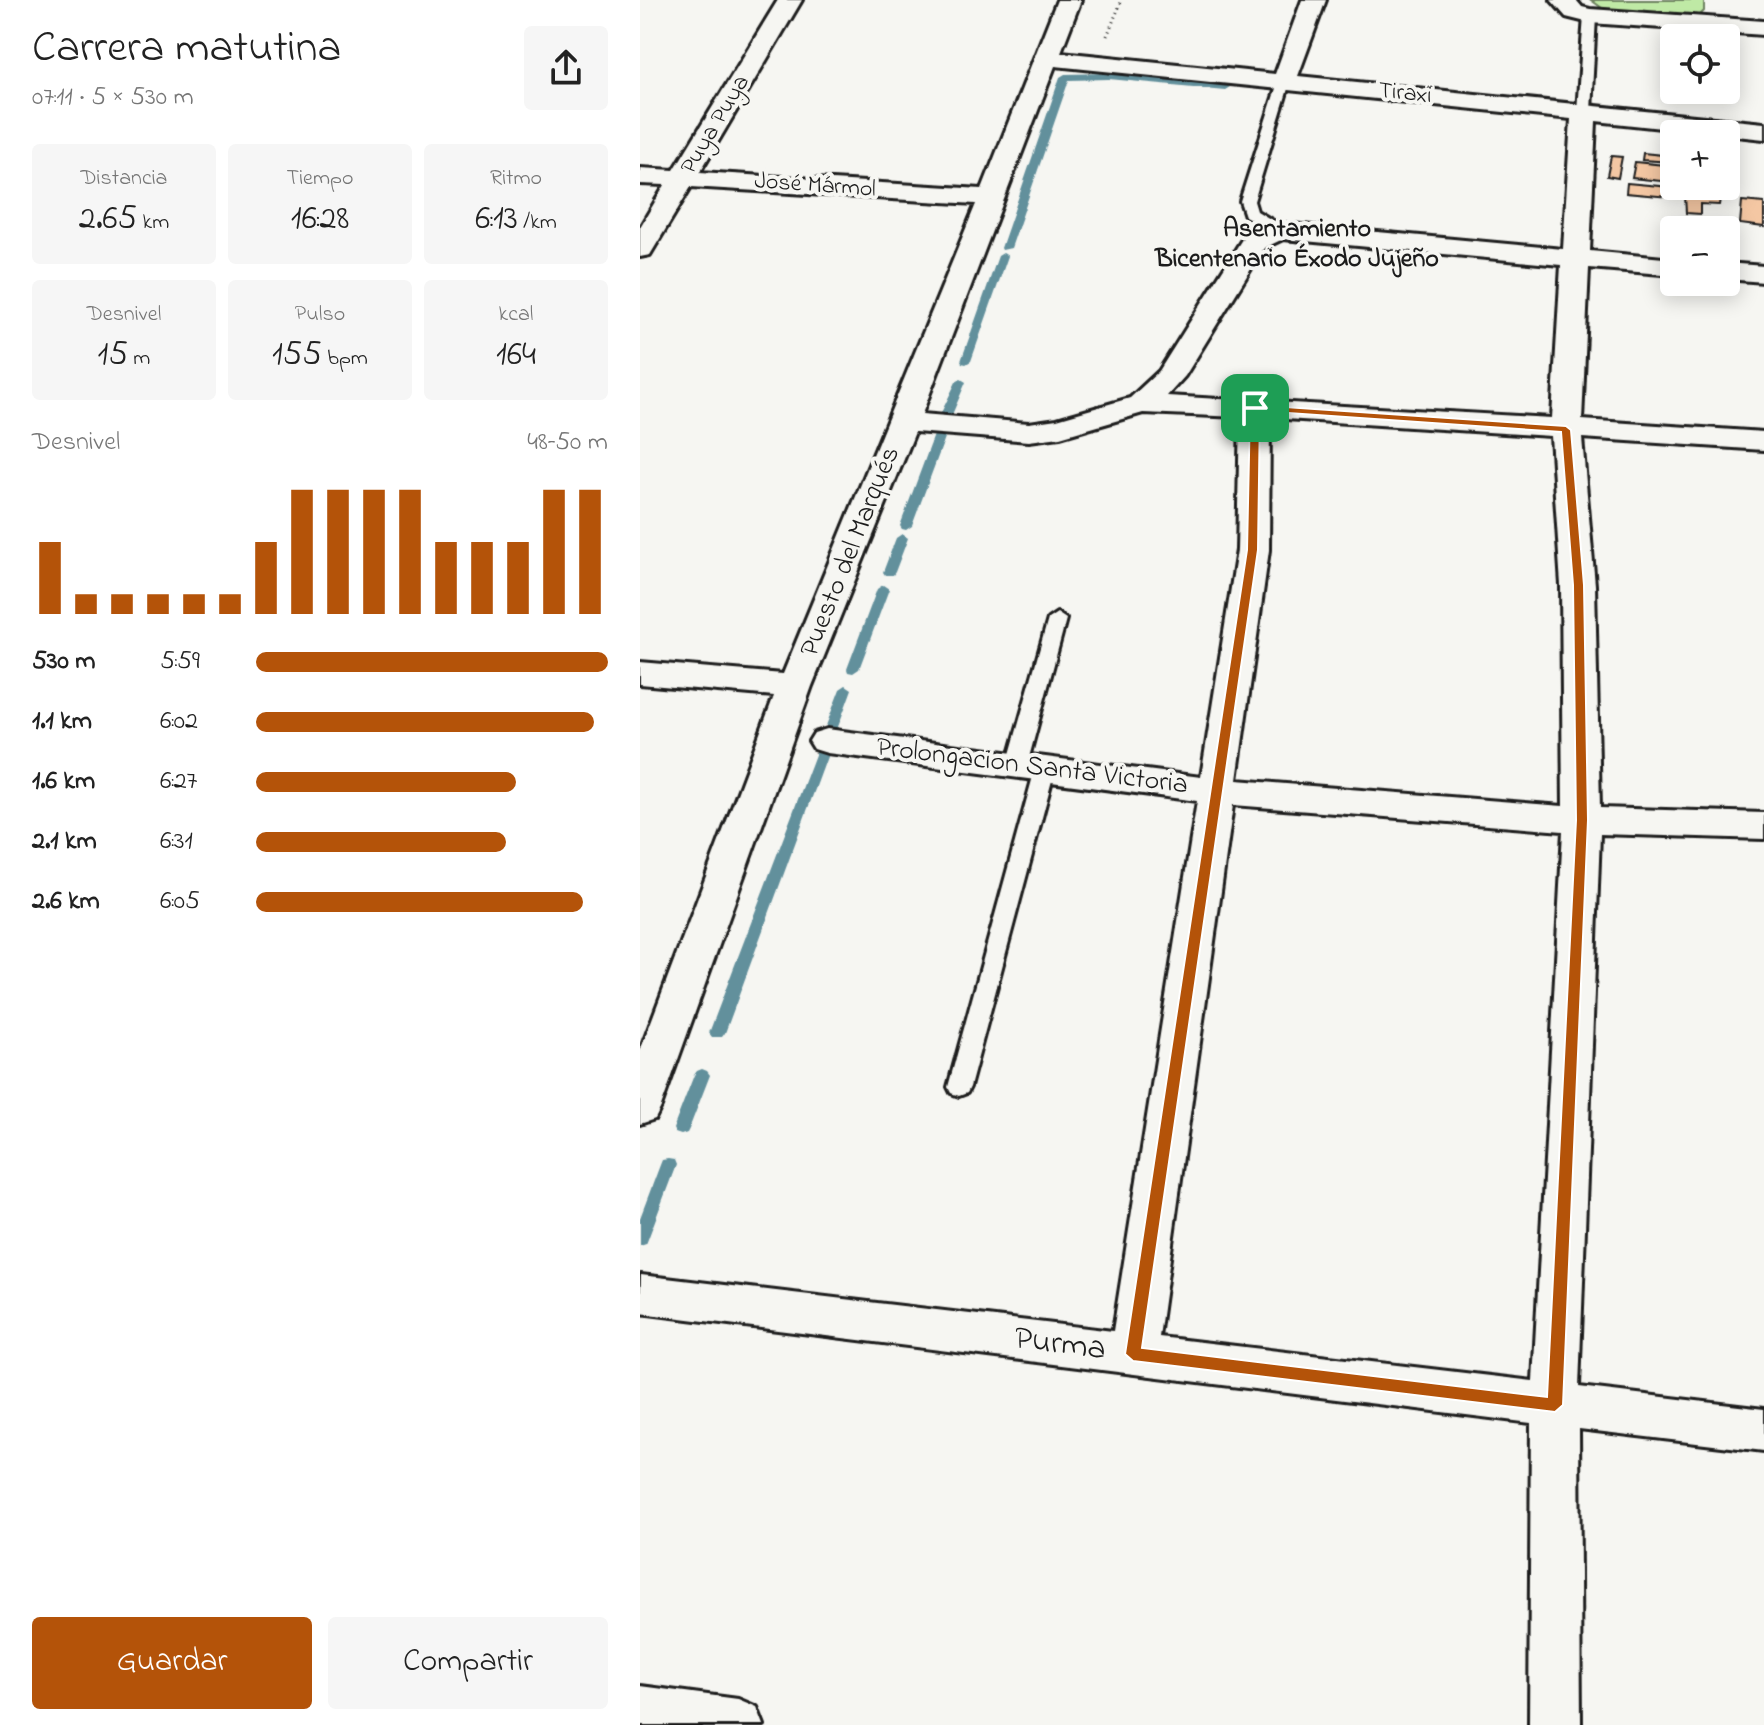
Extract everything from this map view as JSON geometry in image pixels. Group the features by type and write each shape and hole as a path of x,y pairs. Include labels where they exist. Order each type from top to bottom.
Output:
{"street":[{"name":"Puya Puya","path":"640,249 790,0"},
{"name":"Puesto del Marqués","path":"640,1107 795,686 904,422 1069,0"},
{"path":"1284,82 1314,0"},
{"path":"1563,0 1574,12 1590,16 1764,28"},
{"name":"Tiraxi","path":"1046,58 1764,131"},
{"path":"1555,1725 1555,1405 1582,820 1578,585 1566,430 1584,111"},
{"name":"José Mármol","path":"640,176 990,197"},
{"path":"1141,404 1170,376 1254,242 1280,231 1660,266"},
{"path":"1740,272 1764,274"},
{"path":"904,422 1029,432 1060,428 1141,404 1255,408 1764,441"},
{"path":"1133,1354 1253,550 1255,408"},
{"path":"640,673 795,686"},
{"name":"Prolongacion Santa Victoria","path":"827,741 1216,791 1582,820 1764,826"},
{"name":"Purma","path":"641,1294 1764,1430"},
{"path":"640,1712 738,1725"}],"lane":[{"path":"1584,111 1590,16"},
{"path":"1280,231 1250,213 1247,201 1284,82"},
{"path":"959,1087 1031,767 1057,619"}],"green space":[{"path":"1591,0 1704,0 1704,11 1694,21 1609,13"}],"building":[{"path":"1643,153 1660,155 1660,161 1642,160"},
{"path":"1611,156 1622,157 1618,178 1607,176"},
{"path":"1635,162 1660,165 1660,181 1632,178"},
{"path":"1627,183 1660,186 1660,196 1626,193"},
{"path":"1685,200 1720,200 1719,205 1700,204 1700,214 1686,213"},
{"path":"1742,201 1764,203 1764,227 1740,224"}],"waterway":[{"path":"1006,248 1065,77 1109,76 1225,87"},
{"path":"966,361 1003,256"},
{"path":"945,417 961,382"},
{"path":"906,526 940,435"},
{"path":"889,572 902,538"},
{"path":"853,669 883,589"},
{"path":"717,1033 846,689"},
{"path":"681,1129 702,1075"},
{"path":"640,1239 668,1165"}],"district":[{"name":"Asentamiento Bicentenario Éxodo Jujeño","path":"1297,245"}],"route":[{"path":"1255,408 1566,430 1578,585 1582,820 1555,1405 1133,1354 1253,550 1255,408"}]}
